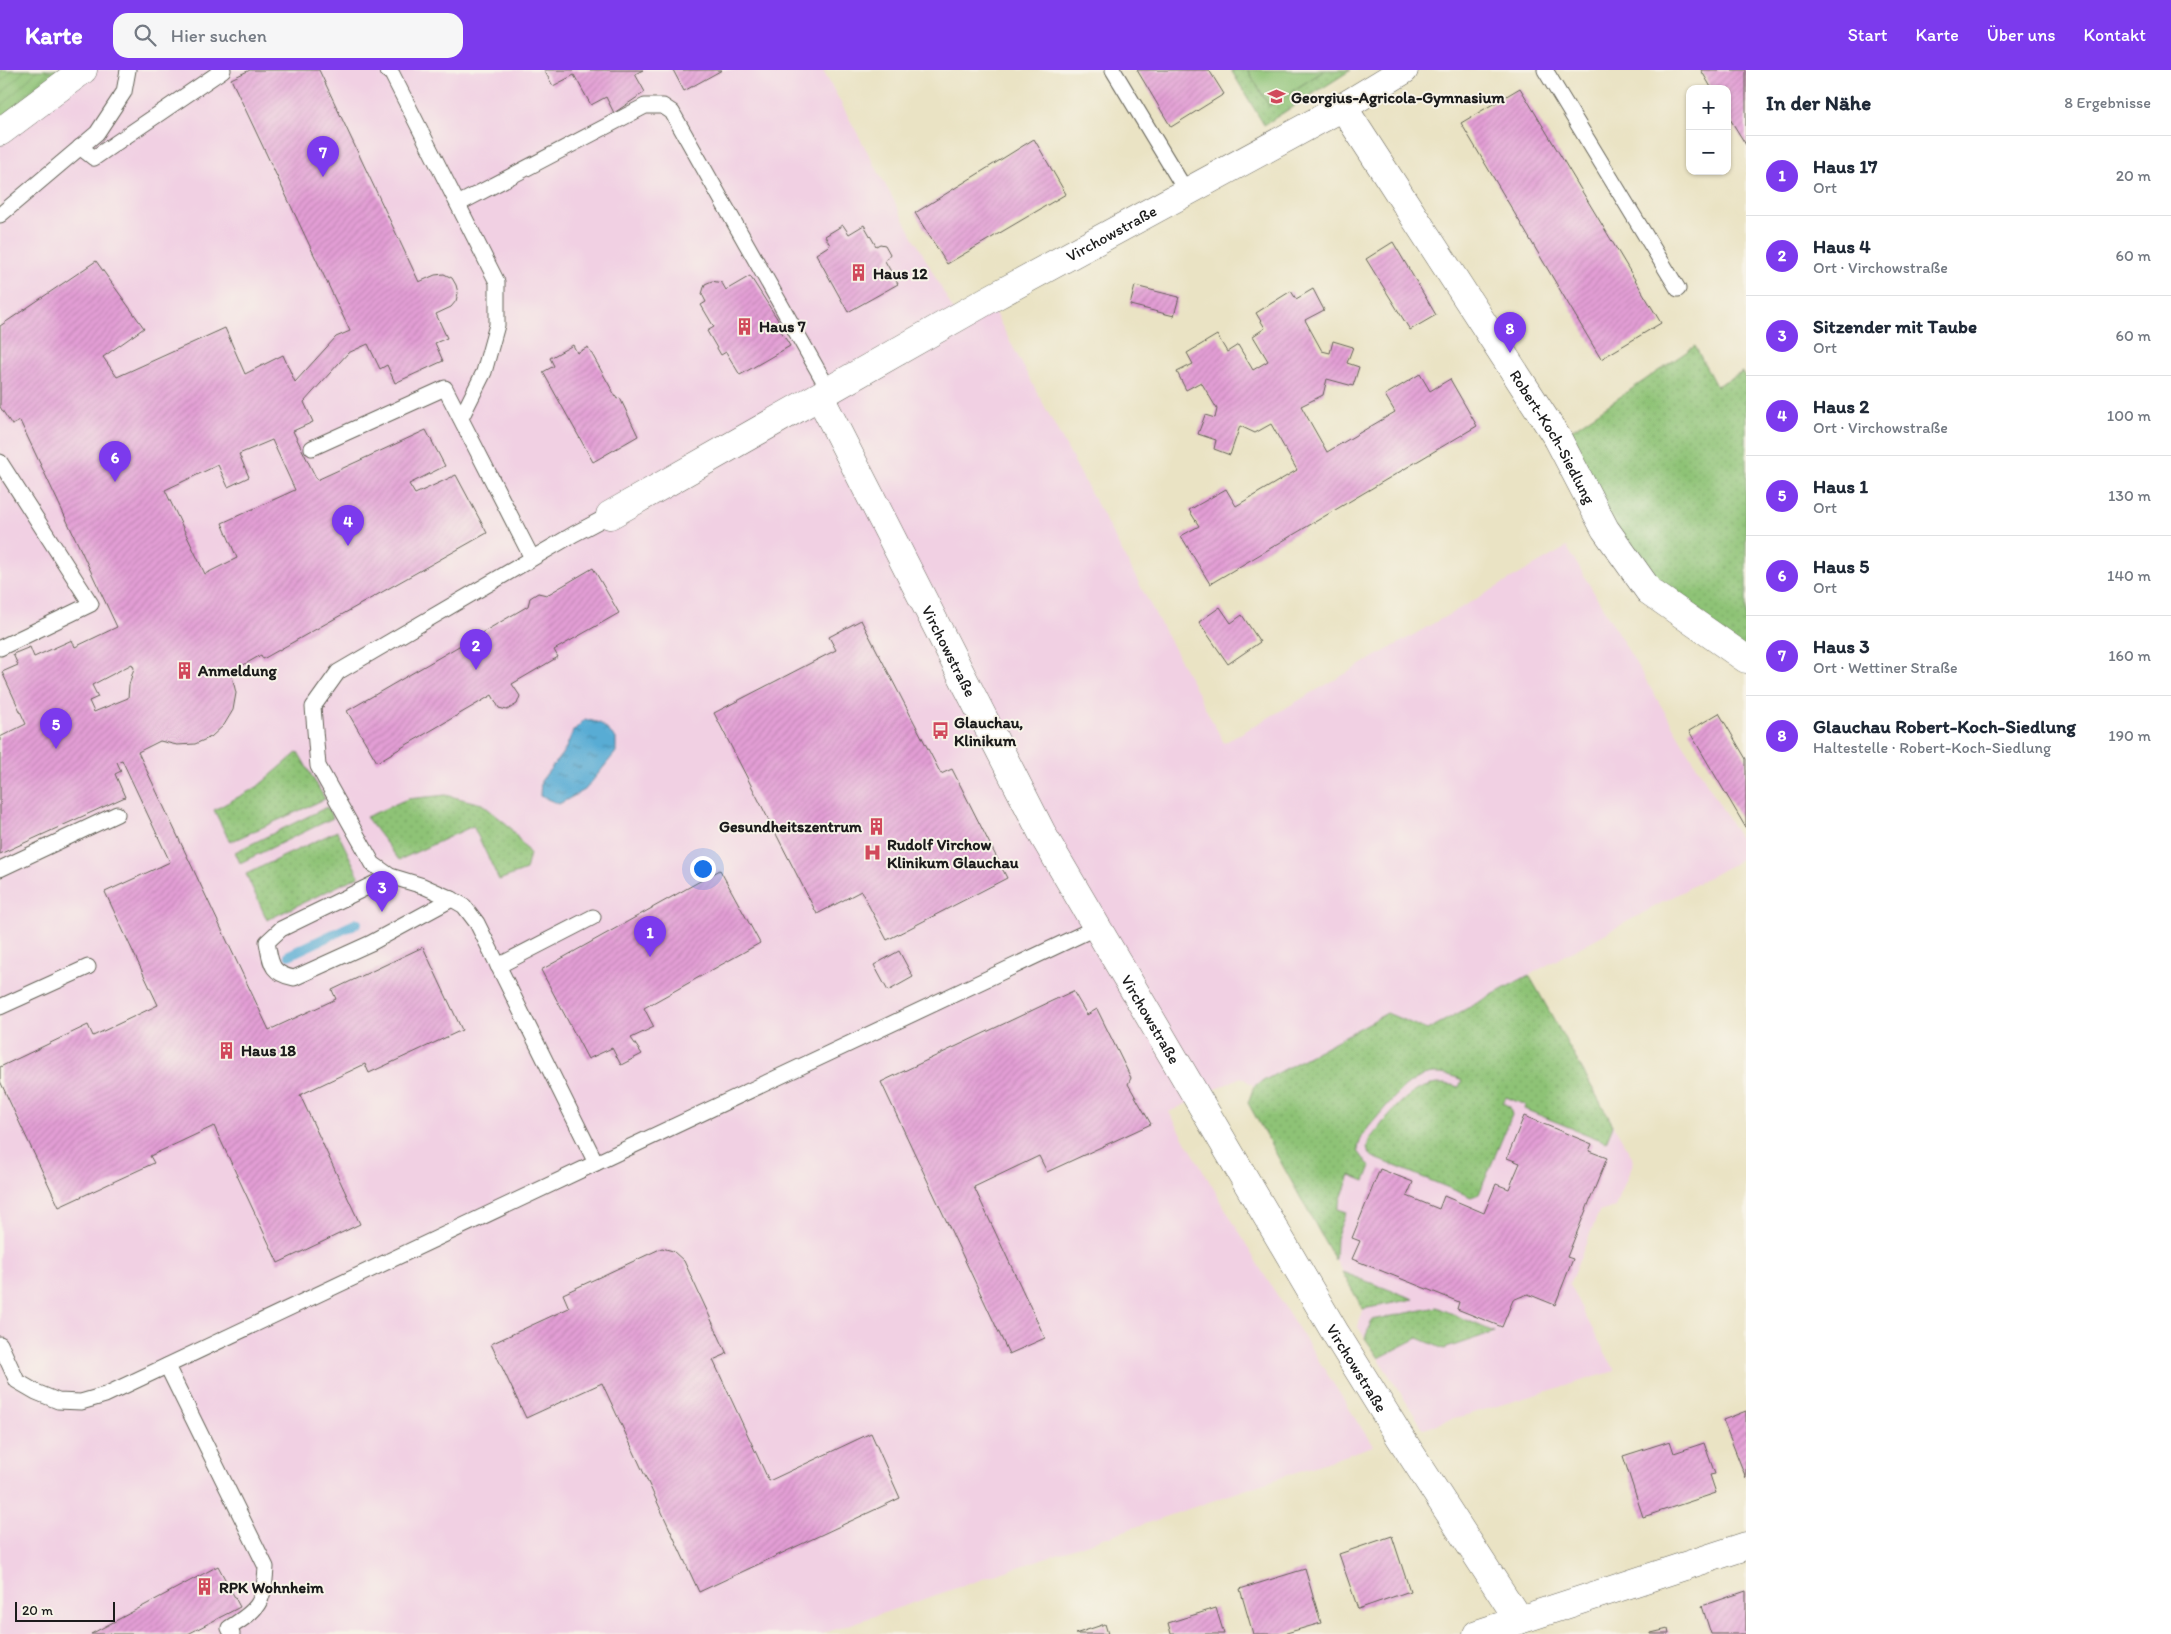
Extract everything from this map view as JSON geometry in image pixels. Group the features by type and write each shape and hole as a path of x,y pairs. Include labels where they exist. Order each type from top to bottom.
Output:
{"street":[{"path":"0,132 83,70"},
{"name":"Virchowstraße","path":"610,515 965,313 1343,107 1404,70"},
{"name":"Robert-Koch-Siedlung","path":"1343,107 1558,439 1606,529 1648,591 1746,659"},
{"name":"Virchowstraße","path":"825,394 1044,837 1331,1325 1400,1437 1519,1620"},
{"path":"1477,1634 1746,1546"}],"lane":[{"path":"0,215 97,133 124,92 128,70"},
{"path":"80,147 94,158 223,70"},
{"path":"387,70 392,74 497,282 497,325 484,372 460,418"},
{"path":"1113,70 1186,191"},
{"path":"1546,70 1678,289"},
{"path":"458,204 645,106 663,106 672,112 825,394"},
{"path":"312,448 445,388 532,558"},
{"path":"0,462 92,604 0,648"},
{"path":"596,1163 477,923 464,906 452,899 423,886 390,876 373,864 318,766 313,707 338,672 532,558 610,515"},
{"path":"0,869 117,814"},
{"path":"390,876 280,929 267,942 271,964 280,975 294,978 371,943 452,899"},
{"path":"498,966 593,916"},
{"path":"0,1344 17,1381 58,1401 81,1402 105,1395 1097,927"},
{"path":"0,1007 88,967"},
{"path":"167,1366 266,1567 265,1592 251,1614 229,1628 232,1634"}],"shaded area":[{"name":"Rudolf Virchow Klinikum Glauchau","path":"83,70 823,70 957,317 988,300 1224,743 1567,547 1746,849 1746,857 1529,975 1634,1161 1615,1207 1599,1212 1569,1285 1615,1371 1423,1428 1358,1327 1363,1309 1248,1103 1254,1086 1241,1077 1169,1112 1260,1268 1373,1446 822,1634 0,1634 0,132"}],"green space":[{"path":"0,70 83,70 0,132"},
{"path":"1231,70 1248,70 1269,106 1325,70 1351,70 1264,125"},
{"path":"1248,70 1325,70 1269,106"},
{"path":"1695,346 1716,386 1743,372 1746,381 1746,659 1649,591 1558,439"},
{"path":"298,752 325,799 230,842 214,810 257,787"},
{"path":"446,795 482,804 508,825 530,854 526,870 499,880 473,826 399,860 366,817 407,799"},
{"path":"327,807 333,818 240,863 235,852"},
{"path":"337,831 359,876 267,920 246,874"},
{"path":"1529,975 1613,1125 1606,1142 1524,1109 1525,1105 1506,1097 1503,1103 1510,1107 1512,1115 1479,1194 1471,1197 1373,1157 1368,1151 1367,1146 1370,1139 1397,1106 1407,1097 1431,1085 1444,1084 1459,1087 1462,1080 1448,1075 1424,1076 1415,1080 1396,1095 1369,1127 1360,1141 1358,1151 1371,1166 1365,1181 1350,1175 1337,1209 1346,1212 1336,1238 1335,1260 1248,1103 1254,1086 1387,1013 1427,1030"},
{"path":"1342,1272 1414,1299 1363,1309"},
{"path":"1437,1307 1494,1332 1444,1349 1418,1338 1379,1358 1365,1338 1372,1320"}],"water":[{"path":"585,719 600,723 616,738 616,752 585,790 559,804 540,796 541,781 565,750 573,731"}],"building":[{"path":"250,70 319,70 419,282 435,275 444,274 452,278 458,293 456,301 451,307 436,314 447,338 435,343 443,361 395,383 387,365 380,369 368,344 348,353 304,402 313,422 293,431 317,480 426,430 445,466 409,484 415,494 456,475 487,533 263,659 261,655 231,672 236,693 233,710 224,725 211,737 195,744 177,745 160,741 138,752 269,1030 336,999 332,990 423,947 462,1030 369,1073 365,1064 300,1095 360,1224 278,1263 214,1126 150,1156 154,1163 59,1207 0,1081 0,1067 88,1025 93,1036 158,1005 105,892 170,862 122,760 117,762 121,771 115,774 125,797 0,854 0,737 26,724 2,672 18,665 13,654 30,647 34,657 72,640 75,647 117,627 20,421 12,425 0,407 0,326 96,261 144,328 103,357 117,377 225,328 245,374 283,355 295,382 336,337 350,331 231,79","holes":["272,440 295,490 222,523 237,558 205,574 165,490 218,465 228,487 249,477 239,454","132,664 134,668 129,685 128,698 94,712 89,701 98,697 92,685"]},
{"path":"544,70 643,70 635,74 645,92 614,113 606,97 591,105 574,75 553,86"},
{"path":"673,70 722,70 684,91"},
{"path":"1137,70 1209,70 1224,94 1171,127"},
{"path":"1701,70 1746,70 1746,145 1731,121 1731,85 1710,85"},
{"path":"1520,88 1661,323 1601,359 1461,123"},
{"path":"1034,139 1066,194 947,264 915,213"},
{"name":"Haus 12","path":"843,225 849,234 864,225 876,246 880,244 885,245 890,254 885,261 898,284 848,312 816,254 830,245 825,236"},
{"path":"1393,242 1436,315 1410,330 1366,259"},
{"name":"Haus 7","path":"750,276 780,323 777,324 790,346 740,375 726,352 721,355 707,331 714,327 701,305 706,302 702,294 705,284 712,281 722,283 726,290"},
{"path":"1135,286 1179,297 1174,316 1130,305"},
{"path":"1313,289 1324,310 1305,320 1322,351 1330,353 1333,341 1353,347 1347,363 1359,367 1353,386 1327,379 1323,395 1301,406 1327,452 1395,412 1385,395 1420,374 1430,391 1450,379 1477,426 1210,584 1181,536 1199,526 1189,510 1226,489 1236,506 1297,470 1271,424 1255,433 1240,426 1230,455 1214,449 1216,440 1198,434 1205,415 1215,418 1217,409 1201,382 1186,390 1177,372 1193,364 1187,353 1217,335 1227,352 1238,345 1253,370 1268,361 1253,336 1265,328 1256,313 1291,291 1296,299"},
{"path":"573,345 577,353 588,347 617,399 620,398 638,436 593,462 543,372 554,366 550,358"},
{"path":"593,568 619,613 554,650 558,657 512,684 520,696 517,704 507,710 499,708 492,695 377,762 347,711 528,606 530,598 538,593 547,595"},
{"path":"1220,607 1231,623 1242,615 1260,642 1228,664 1199,622"},
{"name":"Gesundheitszentrum","path":"861,620 941,774 952,769 1007,878 887,940 861,891 817,914 714,713 836,650 829,637"},
{"path":"1719,713 1746,759 1746,828 1689,731"},
{"path":"720,870 760,943 644,1008 654,1027 631,1038 642,1054 621,1065 612,1048 588,1059 541,970"},
{"path":"899,951 913,977 888,991 874,965"},
{"path":"1073,991 1087,1015 1097,1009 1131,1078 1128,1084 1151,1124 1047,1172 1039,1156 974,1187 1045,1338 1009,1354 881,1082"},
{"path":"1524,1116 1592,1144 1589,1151 1607,1158 1567,1257 1573,1259 1555,1305 1528,1294 1520,1297 1513,1300 1502,1327 1457,1309 1459,1302 1352,1259 1360,1241 1352,1238 1380,1169 1413,1182 1407,1196 1439,1209 1444,1196 1484,1213 1496,1184 1509,1189 1520,1163 1507,1158"},
{"path":"662,1248 673,1251 684,1261 727,1354 713,1360 769,1481 871,1433 900,1498 699,1592 602,1383 526,1418 491,1344 569,1308 563,1294"},
{"path":"1746,1411 1746,1478 1723,1420"},
{"path":"1670,1441 1674,1453 1704,1443 1715,1474 1710,1475 1716,1493 1643,1517 1623,1456"},
{"path":"1392,1536 1410,1591 1358,1609 1339,1554"},
{"name":"RPK Wohnheim","path":"218,1566 240,1607 188,1634 91,1634"},
{"path":"1305,1569 1321,1623 1283,1634 1253,1634 1240,1589"},
{"path":"1746,1591 1746,1634 1711,1634 1702,1606"},
{"path":"1216,1608 1224,1634 1171,1634 1168,1623"},
{"path":"1105,1624 1108,1634 1075,1634"},
{"path":"1668,1629 1669,1634 1651,1634 1651,1633"}],"waterway":[{"path":"289,955 357,923"}],"place":[{"name":"Georgius-Agricola-Gymnasium","path":"1277,97"},
{"name":"Haus 3","path":"323,177"},
{"name":"Haus 12","path":"859,273"},
{"name":"Haus 7","path":"745,326"},
{"name":"Glauchau Robert-Koch-Siedlung","path":"1510,353"},
{"name":"Haus 5","path":"115,482"},
{"name":"Haus 2","path":"348,546"},
{"name":"Anmeldung","path":"184,670"},
{"name":"Haus 4","path":"476,670"},
{"name":"Glauchau, Klinikum","path":"940,731"},
{"name":"Haus 1","path":"56,749"},
{"name":"Gesundheitszentrum","path":"876,826"},
{"name":"Rudolf Virchow Klinikum Glauchau","path":"873,853"},
{"name":"Sitzender mit Taube","path":"382,912"},
{"name":"Haus 17","path":"650,957"},
{"name":"Haus 18","path":"227,1050"},
{"name":"RPK Wohnheim","path":"205,1587"}]}
